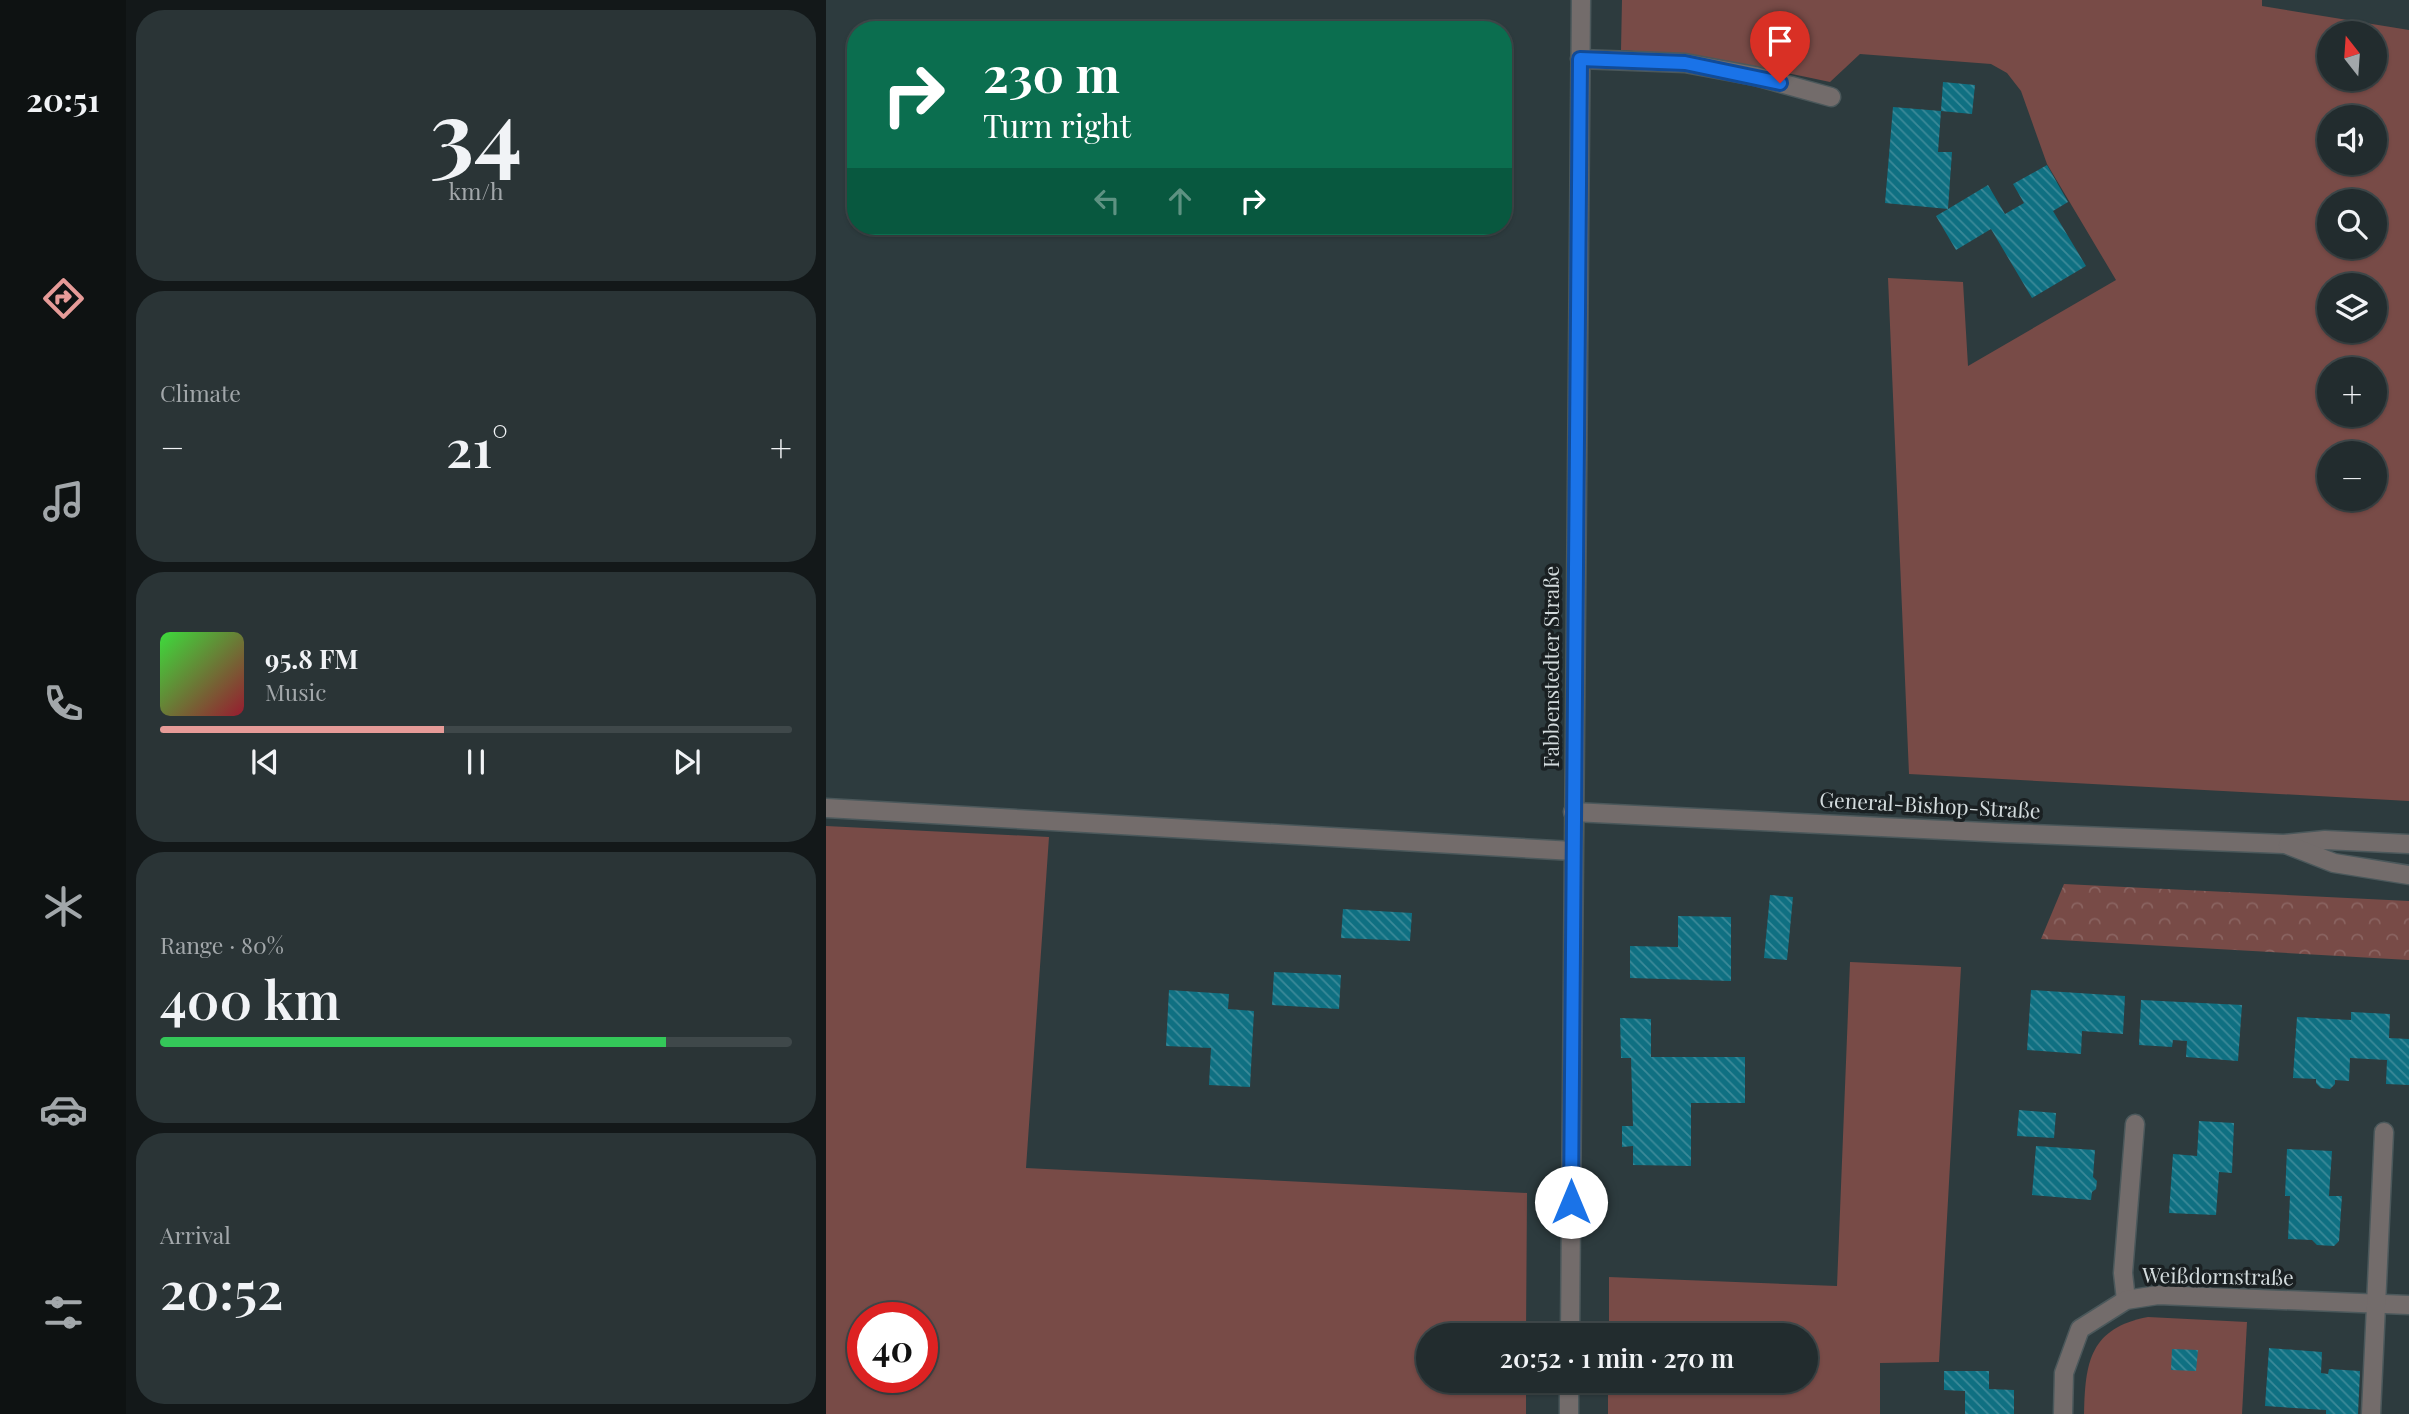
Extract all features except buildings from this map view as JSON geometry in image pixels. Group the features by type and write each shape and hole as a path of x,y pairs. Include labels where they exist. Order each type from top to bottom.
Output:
{"street":[{"name":"Fabbenstedter Straße","path":"1570,1323 1581,0"},
{"path":"1580,59 1685,63 1755,76 1831,97"},
{"path":"826,808 1573,851"},
{"name":"General-Bishop-Straße","path":"1573,812 2284,844 2325,840 2409,844"},
{"name":"General-Bishop-Straße","path":"2284,844 2334,863 2409,875"},
{"path":"2126,1300 2123,1273 2135,1124"},
{"path":"2371,1414 2384,1132"},
{"name":"Weißdornstraße","path":"2063,1414 2064,1373 2080,1329 2126,1300 2158,1295 2409,1305"},
{"path":"1569,1393 1569,1414"}],"green space":[{"path":"1622,0 2262,0 2262,6 2354,21 2317,21 2317,91 2387,91 2387,26 2409,30 2409,801 1909,774 1888,278 1963,282 1968,366 2116,280 2047,164 2021,91 2007,73 1991,64 1860,54 1830,82 1674,55 1621,50"},
{"path":"826,826 1049,837 1026,1168 1527,1193 1526,1323 1416,1323 1416,1393 1526,1393 1526,1414 826,1414"},
{"path":"2064,884 2409,901 2409,960 2041,939"},
{"path":"1850,962 1961,967 1939,1362 1880,1363 1880,1414 1608,1414 1608,1393 1818,1393 1818,1323 1609,1323 1609,1277 1837,1286"},
{"path":"2148,1317 2247,1322 2242,1414 2084,1414 2086,1378 2095,1350 2114,1329"}],"route":[{"path":"1571,1202 1580,59 1685,63 1780,83"}]}
